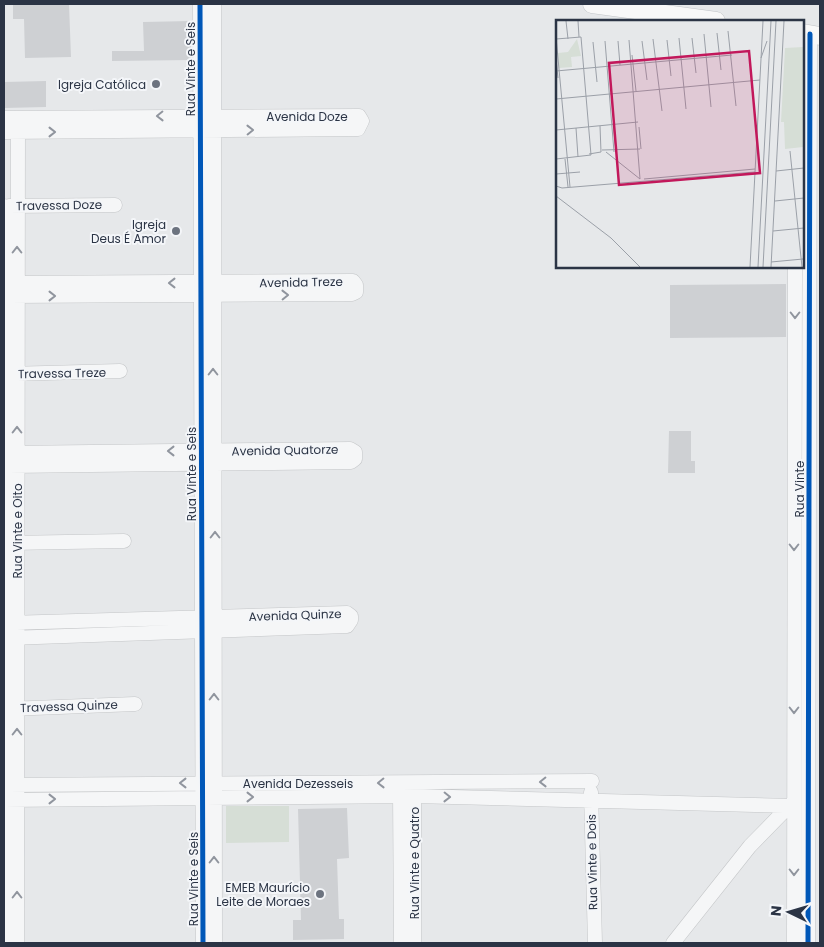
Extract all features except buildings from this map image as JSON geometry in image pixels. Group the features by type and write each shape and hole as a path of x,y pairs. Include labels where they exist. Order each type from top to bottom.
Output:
{"main road":[{"path":"592,4 709,20"}],"street":[{"name":"Rua Vinte e Seis","path":"200,4 208,169 208,798 203,943"},
{"name":"Rua Vinte e Seis","path":"207,123 214,4"},
{"name":"Rua Vinte","path":"808,943 811,34"},
{"name":"Avenida Doze","path":"11,125 311,122"},
{"name":"Rua Vinte e Oito","path":"4,943 8,873 9,785 8,206 11,125"},
{"name":"Travessa Doze","path":"8,206 115,205"},
{"name":"Rua Vinte","path":"794,943 792,805 795,268"},
{"name":"Avenida Treze","path":"9,291 207,289 352,294 356,292 356,285 353,281 207,289"},
{"name":"Travessa Treze","path":"8,374 120,372"},
{"name":"Avenida Quatorze","path":"8,460 274,456"},
{"path":"8,543 124,541"},
{"name":"Avenida Quinze","path":"8,623 208,623 347,626 351,616 347,613 208,623 9,638"},
{"name":"Travessa Quinze","path":"9,709 135,704"},
{"name":"Avenida Dezesseis","path":"8,800 208,798 592,781"},
{"path":"592,781 617,801"},
{"name":"Rua Vinte e Dois","path":"592,781 594,943"},
{"name":"Avenida Dezesseis","path":"9,785 208,783 407,790 617,801 792,805"},
{"name":"Rua Vinte e Quatro","path":"401,943 407,790"},
{"name":"Rua Vinte e Quatro","path":"407,790 414,943"},
{"name":"Rua Vinte e Seis","path":"208,798 215,943"},
{"path":"673,943 750,846 792,805"},
{"name":"Rua Vinte e Oito","path":"8,873 17,943"}],"shaded area":[{"path":"226,806 289,806 289,842 226,843"}],"cycle path":[{"path":"200,4 203,943"},
{"path":"808,943 810,34"}],"place":[{"name":"Igreja Católica","path":"156,84"},
{"name":"Igreja Deus É Amor","path":"176,231"},
{"name":"EMEB Maurício Leite de Moraes","path":"320,894"}]}
